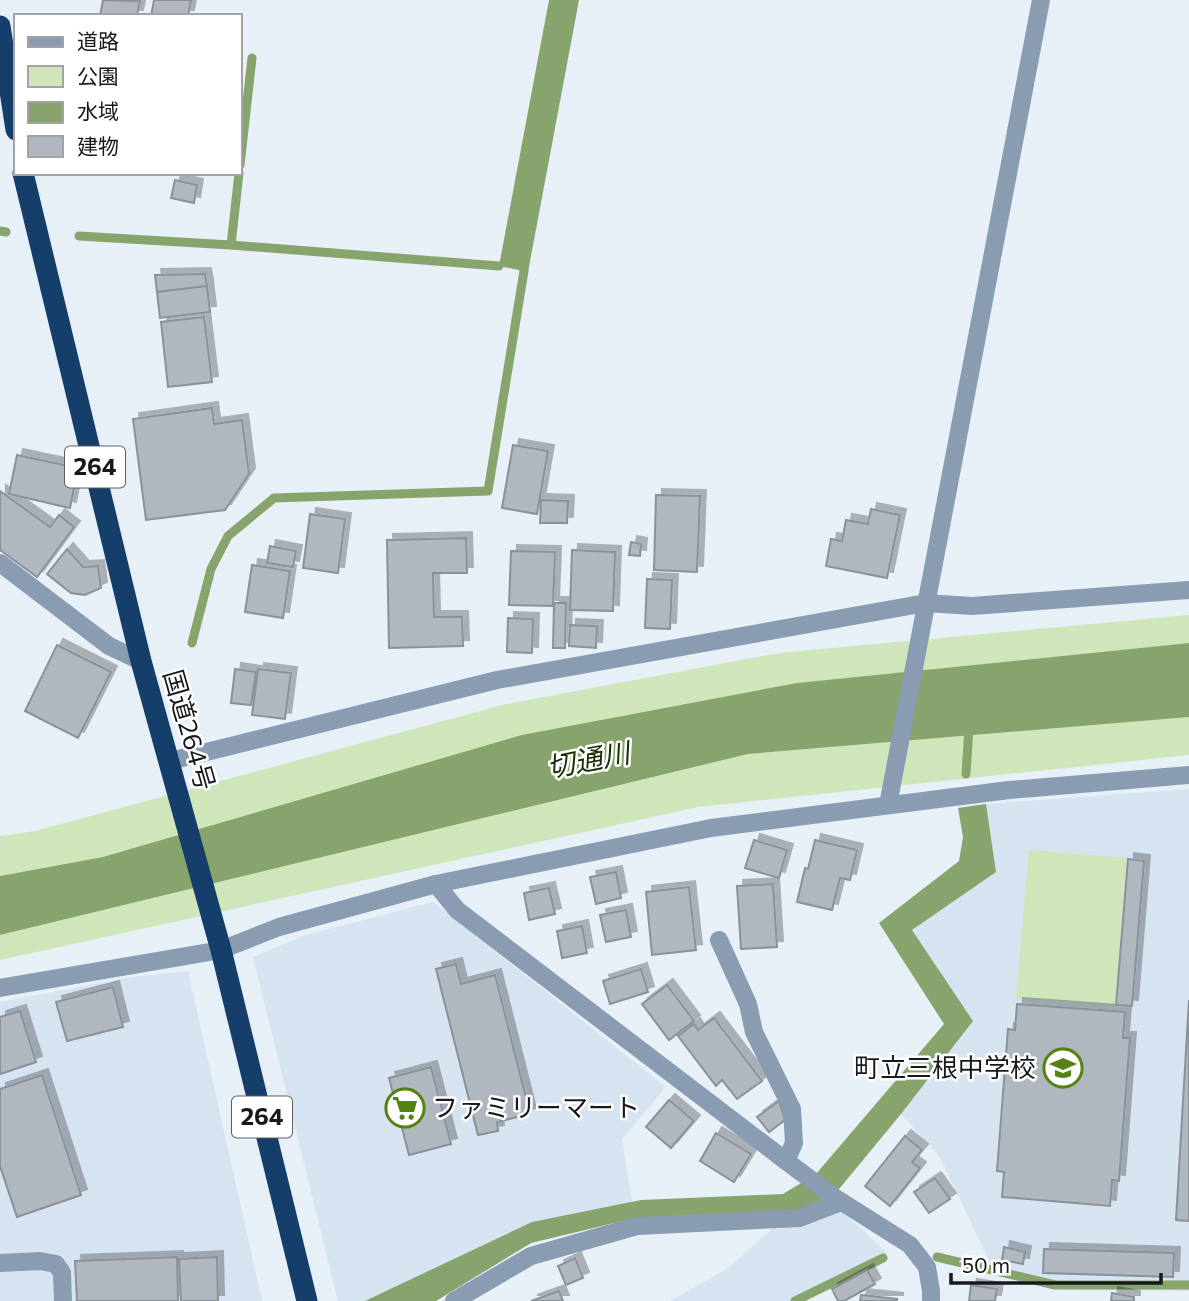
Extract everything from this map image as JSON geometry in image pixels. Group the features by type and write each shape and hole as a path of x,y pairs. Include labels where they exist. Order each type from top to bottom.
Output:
{"highway":[{"path":"0,26 14,117"},
{"name":"国道264号","path":"23,175 141,661 218,941 307,1301"}],"street":[{"path":"889,800 1041,0"},
{"path":"0,563 108,646 141,661"},
{"path":"170,761 497,680 924,610 1189,590"},
{"path":"0,988 279,927 436,884 711,828 889,800 1189,775"},
{"path":"436,884 457,910 792,1166 910,1245 927,1267 932,1291 931,1301"},
{"path":"719,940 748,1004 754,1032 793,1109 792,1166"},
{"path":"454,1301 531,1256 637,1226 800,1218 838,1199"},
{"path":"0,1263 40,1261 55,1264 62,1273 63,1301"}],"shaded area":[{"name":"町立三根中学校","path":"1189,789 1189,1291 1050,1289 993,1269 940,1157 901,1114 973,1021 912,930 996,872 986,804"},
{"path":"433,902 666,1087 622,1139 635,1218 531,1243 436,1301 338,1301 253,957 306,935"},
{"path":"188,971 262,1301 0,1301 0,1002 132,977"},
{"path":"830,1200 887,1253 790,1301 670,1301 727,1269 780,1222"}],"green space":[{"path":"1189,615 1189,643 797,683 103,857 0,876 0,836 35,831 506,704 779,653"},
{"path":"1189,717 1189,755 698,807 0,960 0,935 748,754"},
{"path":"1029,850 1127,858 1115,1006 1016,998"}],"water":[{"path":"549,0 579,0 528,272 499,266"},
{"name":"切通川","path":"1189,643 1189,717 748,754 0,935 0,876 103,857 522,735 797,683"},
{"path":"986,804 996,872 912,930 973,1021 830,1200 807,1210 635,1218 531,1243 436,1301 365,1301 532,1222 641,1200 783,1194 816,1174 944,1024 879,923 959,861 963,837 958,808"}],"building":[{"path":"103,0 140,1 137,14 100,14"},
{"path":"154,0 191,0 188,14 151,14"},
{"path":"175,180 197,185 194,203 171,198"},
{"path":"205,274 207,286 157,292 155,275"},
{"path":"207,286 210,312 160,318 157,292"},
{"path":"204,317 212,382 168,387 161,322"},
{"path":"212,408 214,424 242,420 249,474 225,510 146,520 133,419"},
{"path":"513,445 548,451 537,514 502,508"},
{"path":"17,455 78,468 70,508 9,494"},
{"path":"0,491 50,527 59,515 74,527 37,577 0,550"},
{"path":"656,495 700,496 697,572 654,570"},
{"path":"541,500 568,501 567,523 540,523"},
{"path":"871,509 900,515 887,578 826,566 831,539 842,541 846,520 868,524"},
{"path":"310,514 345,519 338,573 303,568"},
{"path":"466,538 467,573 433,573 434,617 462,617 463,646 389,648 387,540"},
{"path":"631,542 641,544 640,556 629,555"},
{"path":"270,546 296,551 293,567 267,563"},
{"path":"67,549 83,567 98,566 101,588 85,595 71,593 47,574"},
{"path":"572,550 615,552 613,611 570,610"},
{"path":"511,551 555,552 553,606 509,605"},
{"path":"252,565 290,571 283,618 245,612"},
{"path":"647,579 672,580 670,629 645,628"},
{"path":"554,603 566,603 565,648 553,648"},
{"path":"508,618 533,619 532,653 507,652"},
{"path":"570,625 597,626 596,648 569,646"},
{"path":"57,645 111,672 78,738 25,711"},
{"path":"235,669 256,672 251,705 231,703"},
{"path":"258,669 291,673 285,719 252,715"},
{"path":"754,840 787,850 779,878 745,868"},
{"path":"815,840 857,850 850,880 840,878 832,910 797,902"},
{"path":"1128,859 1144,861 1132,1006 1116,1005"},
{"path":"616,872 621,898 596,904 590,877"},
{"path":"773,884 777,947 741,949 737,886"},
{"path":"689,887 696,950 652,955 646,892"},
{"path":"549,888 555,914 529,920 524,893"},
{"path":"626,910 631,937 606,942 600,915"},
{"path":"582,926 587,953 562,958 557,931"},
{"path":"456,964 461,984 495,975 530,1114 497,1122 498,1131 478,1135 436,969"},
{"path":"641,969 648,992 610,1004 603,981"},
{"path":"667,985 694,1021 669,1040 642,1004"},
{"path":"113,987 123,1027 67,1041 56,1002"},
{"path":"1189,1000 1189,1221 1176,1220"},
{"path":"1017,1004 1125,1012 1123,1038 1130,1038 1119,1181 1112,1180 1110,1206 1002,1197 1004,1172 997,1171 1008,1029 1015,1030"},
{"path":"20,1011 36,1062 0,1074 0,1017"},
{"path":"714,1018 762,1081 737,1099 722,1080 716,1086 678,1036 694,1024 698,1030"},
{"path":"431,1067 451,1144 409,1155 389,1078"},
{"path":"42,1075 81,1195 17,1217 0,1166 0,1089"},
{"path":"669,1100 694,1121 671,1148 646,1127"},
{"path":"779,1101 785,1120 769,1132 757,1117"},
{"path":"716,1133 751,1154 734,1182 700,1161"},
{"path":"905,1136 922,1150 912,1162 920,1168 890,1206 865,1186"},
{"path":"935,1178 950,1199 929,1213 914,1192"},
{"path":"1004,1247 1025,1252 1023,1264 1002,1260"},
{"path":"1044,1249 1174,1253 1173,1277 1043,1273"},
{"path":"177,1257 178,1301 77,1301 75,1261"},
{"path":"217,1257 218,1301 181,1301 179,1259"},
{"path":"575,1258 583,1278 566,1285 558,1266"},
{"path":"867,1270 875,1284 844,1301 838,1301 832,1289"},
{"path":"971,1285 997,1289 995,1301 969,1301"},
{"path":"559,1291 563,1301 531,1301"},
{"path":"1112,1293 1134,1297 1134,1301 1111,1301"},
{"path":"861,1295 897,1299 897,1301 860,1301"}],"waterway":[{"path":"242,147 252,58"},
{"path":"231,245 239,175"},
{"path":"0,231 6,232"},
{"path":"79,236 499,266"},
{"path":"192,643 211,569 228,536 274,498 488,491 524,271"},
{"path":"966,774 969,727"},
{"path":"937,1257 1055,1285 1189,1285"},
{"path":"795,1301 883,1258"}],"place":[{"name":"町立三根中学校","path":"1063,1068"},
{"name":"ファミリーマート","path":"405,1108"}]}
